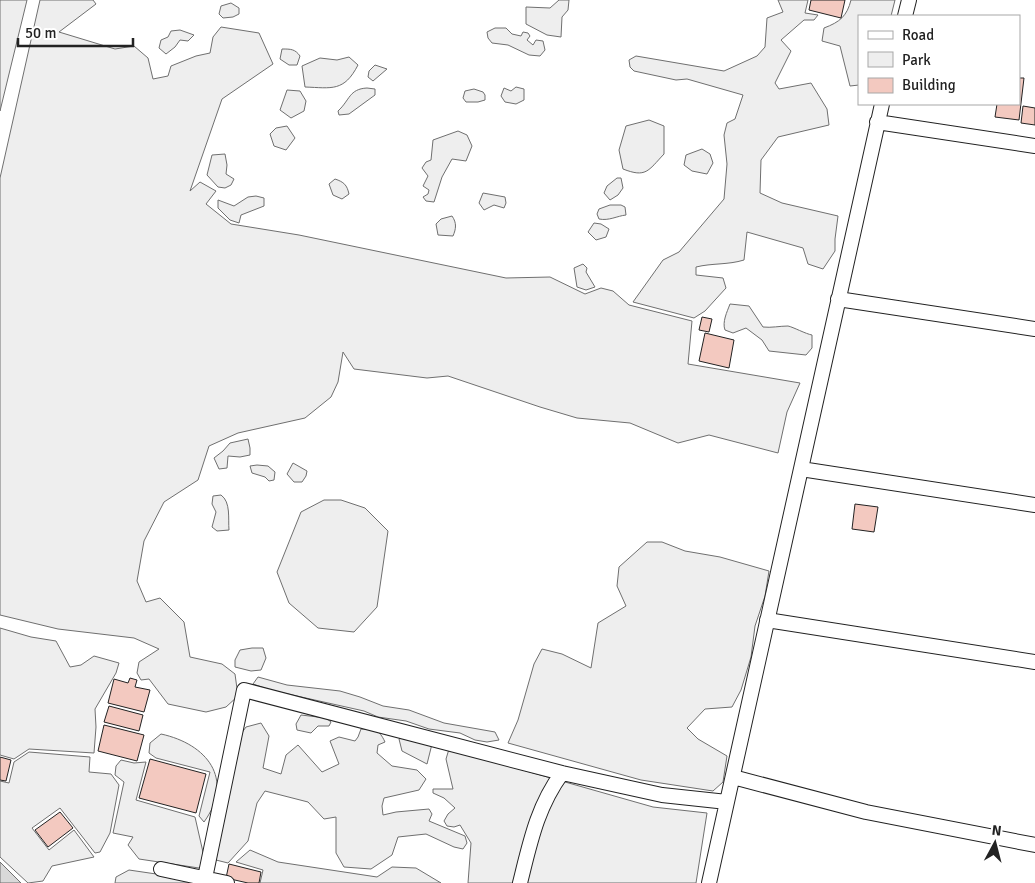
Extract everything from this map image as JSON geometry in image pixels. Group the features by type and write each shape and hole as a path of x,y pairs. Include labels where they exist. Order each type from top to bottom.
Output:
{"street":[{"path":"905,15 909,0"},
{"path":"709,883 882,105"},
{"path":"877,122 1035,146"},
{"path":"838,299 1035,329"},
{"path":"801,469 1035,505"},
{"path":"767,620 1035,662"},
{"path":"205,878 244,690 562,773 662,795 727,802"},
{"path":"520,883 535,825 550,789 562,773"},
{"path":"733,776 866,812 1035,846"},
{"path":"161,869 227,883"}],"green space":[{"path":"0,0 27,0 0,111"},
{"path":"40,0 93,0 96,4 59,32 115,49 134,46 148,58 153,79 168,76 171,66 196,56 210,53 213,37 221,27 259,33 273,64 222,99 190,191 200,182 216,191 206,204 231,224 299,235 506,278 550,277 585,294 601,288 613,291 629,305 692,321 688,364 800,383 787,412 778,453 709,435 678,443 630,423 577,418 448,376 427,378 354,369 343,352 338,382 331,397 305,418 238,433 209,446 198,480 164,502 144,541 137,581 146,602 160,598 184,622 190,657 222,664 235,674 238,696 226,707 206,712 168,704 149,679 141,680 137,673 139,662 159,649 134,638 58,629 0,615 0,178"},
{"path":"559,0 569,0 568,10 562,17 561,37 547,35 526,24 526,7 550,8"},
{"path":"778,0 808,0 805,13 818,15 814,20 804,20 781,40 791,51 775,83 779,89 811,83 827,109 829,125 778,137 761,160 760,193 782,203 838,216 835,251 823,269 808,264 803,248 747,232 744,260 696,267 696,275 723,278 726,288 705,311 694,318 633,302 663,260 679,252 724,199 727,164 724,135 727,123 735,119 743,95 687,79 676,80 634,71 630,67 629,60 636,56 724,71 757,56 765,47 767,18 783,12"},
{"path":"851,0 895,0 891,15 858,15 858,85 850,86 840,46 822,41 824,28 842,18"},
{"path":"231,3 239,8 239,14 223,18 219,14 221,6"},
{"path":"495,28 506,28 512,34 521,36 523,32 528,33 530,36 527,40 533,45 536,40 543,41 545,50 540,56 529,55 508,45 492,43 488,38 487,32"},
{"path":"180,30 194,35 188,41 180,40 166,54 159,48 161,40 168,37 171,31"},
{"path":"282,49 292,50 300,56 297,65 289,65 280,59"},
{"path":"349,57 358,65 348,80 330,88 305,87 302,66 320,58 337,60"},
{"path":"375,65 387,69 373,81 368,77 369,71"},
{"path":"516,87 524,89 524,100 516,104 505,102 501,96 504,88 511,91"},
{"path":"367,88 375,89 375,95 349,114 339,115 338,111 353,93"},
{"path":"474,89 483,92 485,100 466,102 463,98 465,91"},
{"path":"287,90 300,91 306,101 304,111 291,118 280,110"},
{"path":"649,120 664,126 664,154 650,169 642,173 623,169 619,150 626,126"},
{"path":"287,126 295,138 286,150 274,146 270,134 276,128"},
{"path":"458,131 467,135 472,146 466,161 452,159 442,177 434,202 426,201 423,197 428,194 429,190 423,186 428,176 422,168 426,162 431,160 433,140"},
{"path":"702,149 710,154 713,163 707,174 692,171 684,165 686,155"},
{"path":"225,154 226,174 234,179 231,185 225,188 218,187 207,175 212,155"},
{"path":"617,178 621,178 623,188 618,195 610,200 604,193 607,186"},
{"path":"335,179 345,184 348,191 349,194 342,199 333,195 329,184"},
{"path":"483,193 505,197 506,203 504,208 494,205 484,210 479,203"},
{"path":"248,197 264,198 264,206 241,215 239,223 230,220 218,208 218,200 234,206"},
{"path":"610,205 625,207 626,215 610,219 599,219 597,214 599,209"},
{"path":"452,216 456,226 453,236 438,235 436,224 441,219"},
{"path":"594,223 601,224 609,229 606,237 596,240 588,232"},
{"path":"583,264 587,268 586,272 595,287 586,290 577,287 574,268"},
{"path":"730,304 749,306 763,327 788,326 812,335 812,348 806,355 769,351 762,340 746,328 733,333 725,330 724,320"},
{"path":"248,439 250,455 240,457 228,456 227,468 219,469 214,458 230,443"},
{"path":"293,463 307,471 302,482 294,482 287,474"},
{"path":"250,466 268,466 275,472 274,480 269,481 265,477 252,473"},
{"path":"221,495 228,506 229,530 217,531 212,527 216,512 212,504 213,496"},
{"path":"324,500 341,500 365,508 388,531 377,607 354,632 318,628 289,603 277,572 301,512"},
{"path":"647,542 662,542 685,551 720,557 769,571 765,596 755,626 751,657 741,690 732,707 705,709 687,728 698,739 727,756 723,782 713,791 641,780 508,743 518,720 534,664 542,649 562,654 591,668 598,623 626,606 617,586 619,567"},
{"path":"0,628 31,637 56,641 70,667 81,665 94,656 119,663 116,673 95,709 94,753 29,749 14,759 0,755"},
{"path":"263,648 266,658 261,670 251,671 235,667 235,660 240,650"},
{"path":"258,677 287,685 340,691 383,706 409,710 444,723 495,732 499,740 487,742 475,740 460,733 429,729 406,721 378,717 364,711 270,690 253,684"},
{"path":"301,715 326,718 331,722 329,726 318,726 311,733 297,730 296,724"},
{"path":"261,723 269,736 263,768 281,774 286,755 298,745 322,772 339,764 330,741 339,737 355,741 361,729 376,731 385,742 378,745 377,753 392,766 417,770 426,779 419,790 384,798 382,806 383,815 429,809 432,814 429,821 465,836 467,843 463,849 454,847 426,834 398,837 392,855 371,869 344,867 336,853 336,817 324,819 308,802 265,791 257,803 248,841 228,863 212,859 241,734 246,727"},
{"path":"161,734 191,746 203,755 211,766 216,778 217,792 213,806 204,822 199,816 210,772 156,758 149,753 150,743"},
{"path":"406,735 432,744 427,764 402,751 399,739"},
{"path":"449,749 653,807 707,813 696,883 468,883 471,843 460,825 454,827 447,826 444,821 455,808 444,798 433,793 433,789 453,789 446,759"},
{"path":"29,752 90,757 89,772 111,774 119,785 110,833 100,852 95,853 60,808 32,828 49,850 74,830 94,857 52,866 43,881 28,883 0,857 0,781 9,783 14,762"},
{"path":"121,760 134,763 146,762 136,800 195,817 205,861 199,868 139,859 128,845 133,837 113,833 124,782 115,775 116,766"},
{"path":"250,850 278,862 377,877 392,867 416,868 441,883 260,883 263,870 236,862"},
{"path":"129,870 197,880 204,883 115,883 116,877"}],"shaded area":[{"path":"0,862 21,883 0,883"}],"building":[{"path":"811,0 845,0 841,18 809,10"},
{"path":"1020,78 1024,78 1019,120 995,117 997,105 1020,105"},
{"path":"1023,106 1035,108 1035,125 1021,123"},
{"path":"702,317 712,319 709,332 699,330"},
{"path":"705,333 734,340 729,368 699,361"},
{"path":"855,504 878,507 874,532 852,529"},
{"path":"130,678 137,680 135,687 150,690 144,712 108,703 114,679 128,683"},
{"path":"109,706 143,715 139,731 104,722"},
{"path":"104,725 144,735 137,761 98,751"},
{"path":"0,757 11,760 6,781 0,780"},
{"path":"150,759 206,774 196,813 139,798"},
{"path":"60,812 73,828 48,847 35,830"},
{"path":"229,864 261,872 259,883 248,883 226,878"}]}
